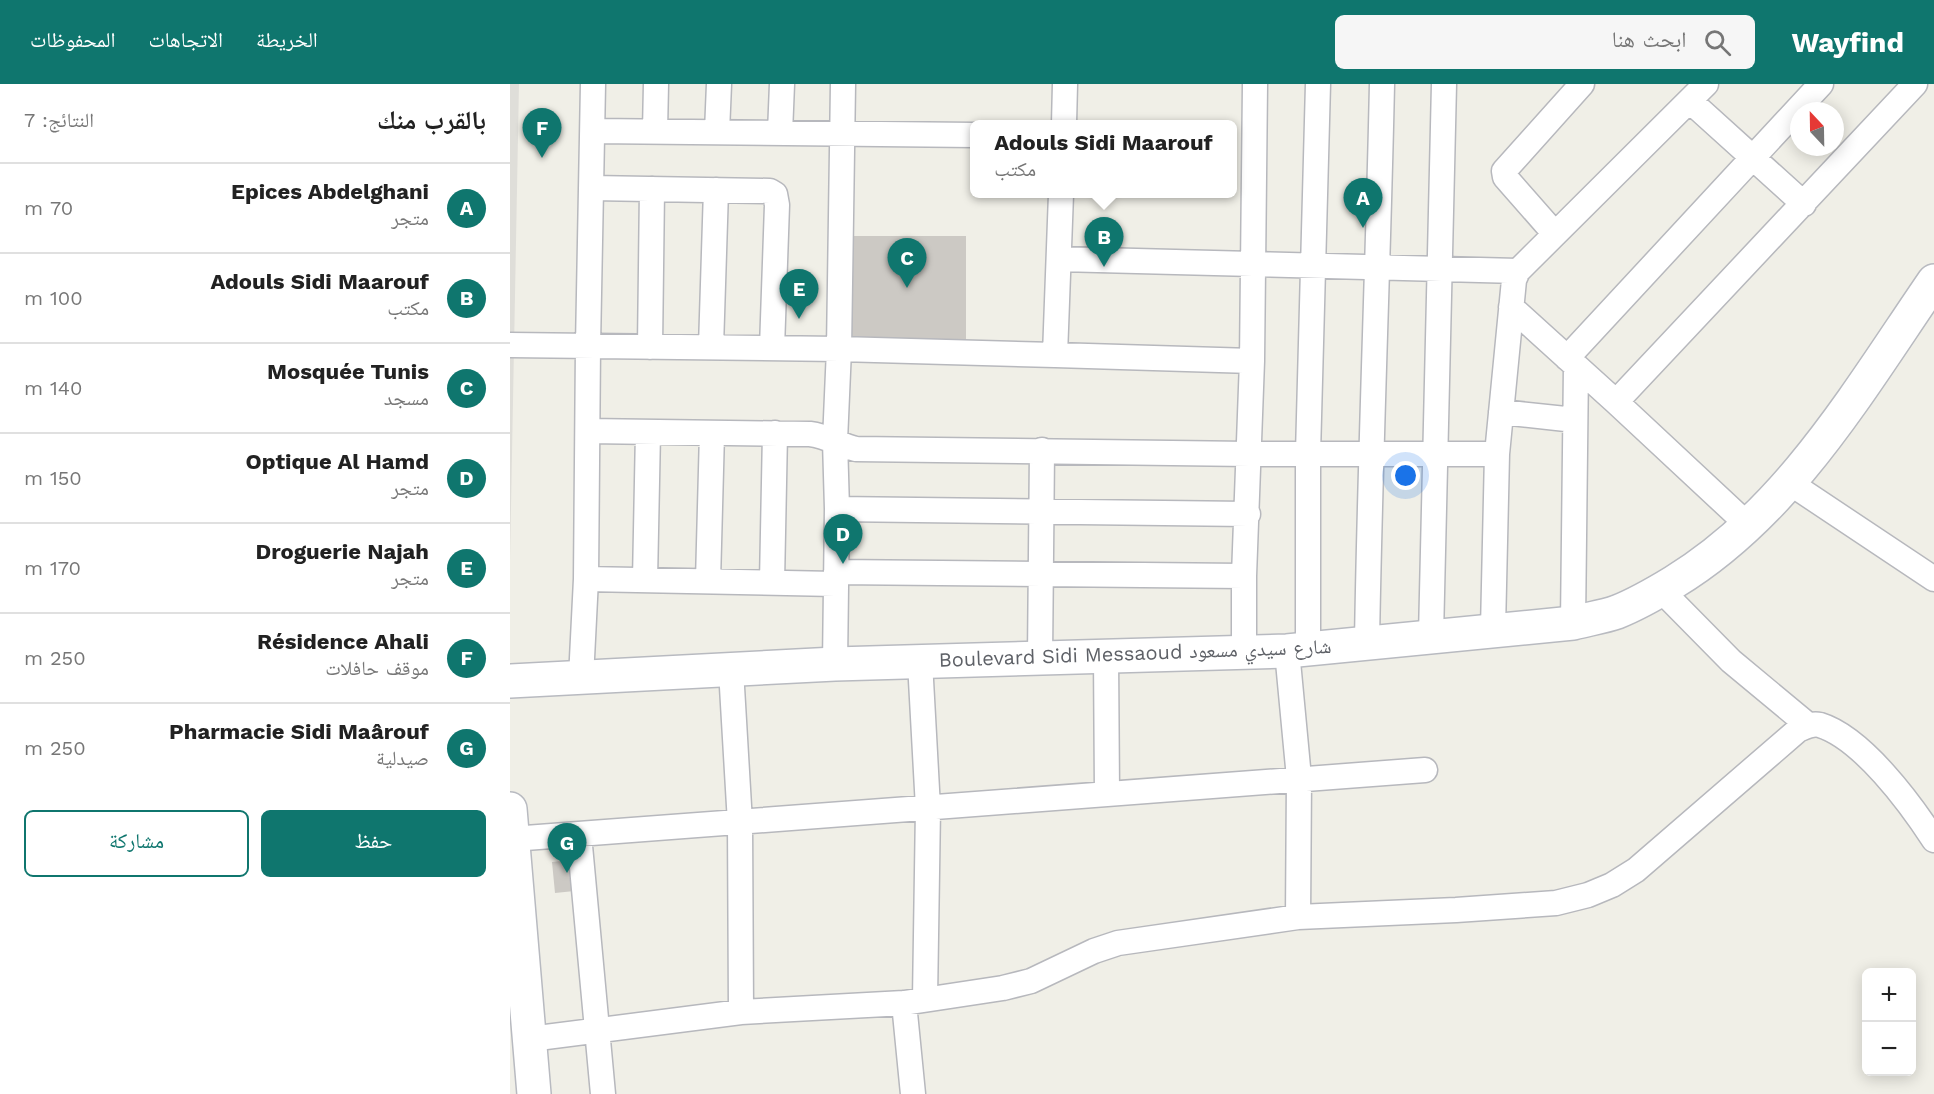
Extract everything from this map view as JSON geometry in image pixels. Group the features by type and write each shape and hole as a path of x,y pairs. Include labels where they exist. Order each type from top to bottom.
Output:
{"street":[{"path":"581,678 586,579 593,84"},
{"path":"655,131 656,84"},
{"path":"717,132 719,84"},
{"path":"780,133 782,84"},
{"path":"835,664 837,509 835,441 839,349 843,84"},
{"path":"1064,120 1065,84"},
{"path":"1244,652 1244,576 1248,514 1254,263 1243,139 1255,84"},
{"path":"1298,917 1298,649 1308,454 1318,84"},
{"path":"1367,642 1370,454 1378,266 1382,84"},
{"path":"1431,636 1444,84"},
{"path":"1555,234 1505,177 1504,171 1582,84"},
{"path":"1493,629 1497,454 1514,280 1518,270 1706,84"},
{"path":"1573,623 1575,420 1572,362 1821,84"},
{"path":"1616,402 1916,84"},
{"path":"1690,101 1804,204"},
{"path":"594,131 970,135"},
{"path":"592,188 770,191 777,199 772,348"},
{"path":"651,347 652,189"},
{"path":"711,347 716,190"},
{"path":"1055,355 1061,198"},
{"path":"1059,259 1518,270"},
{"name":"Boulevard Sidi Messaoud شارع سيدي مسعود","path":"510,681 835,664 1298,649 1573,623 1616,612 1661,590 1712,557 1749,526 1790,483 1843,413 1934,281"},
{"path":"1511,307 1749,526"},
{"path":"510,345 839,349 1252,361"},
{"path":"1501,412 1575,420"},
{"path":"588,431 810,434 823,435 856,449 1249,454 1497,454"},
{"path":"645,580 648,432"},
{"path":"708,581 712,433"},
{"path":"772,582 775,433"},
{"path":"1040,658 1042,450"},
{"path":"1790,483 1934,579"},
{"path":"837,509 1248,514"},
{"path":"586,579 772,582 835,578 1040,573 1244,576"},
{"path":"1661,590 1731,661 1808,725"},
{"path":"1106,656 1107,794"},
{"path":"913,1094 915,1001 928,807 920,662"},
{"path":"731,670 740,823 741,1012"},
{"path":"530,1039 741,1012 915,1001 1003,988 1031,981 1094,951 1118,943 1298,917 1556,903 1588,896 1636,870 1798,730 1808,725 1818,724 1844,737 1874,763 1920,818 1934,840"},
{"path":"534,1094 511,824 579,835 1425,770"},
{"path":"579,835 603,1094"}],"shaded area":[{"path":"510,84 519,84 510,560"}],"building":[{"path":"850,236 966,236 966,340 847,339"},
{"path":"580,859 584,890 555,893 552,862"}],"place":[{"name":"Résidence Ahali","path":"542,158"},
{"name":"Epices Abdelghani","path":"1363,228"},
{"name":"Adouls Sidi Maarouf","path":"1104,267"},
{"name":"Mosquée Tunis","path":"907,288"},
{"name":"Droguerie Najah","path":"799,319"},
{"name":"Optique Al Hamd","path":"843,564"},
{"name":"Pharmacie Sidi Maârouf","path":"567,873"}]}
